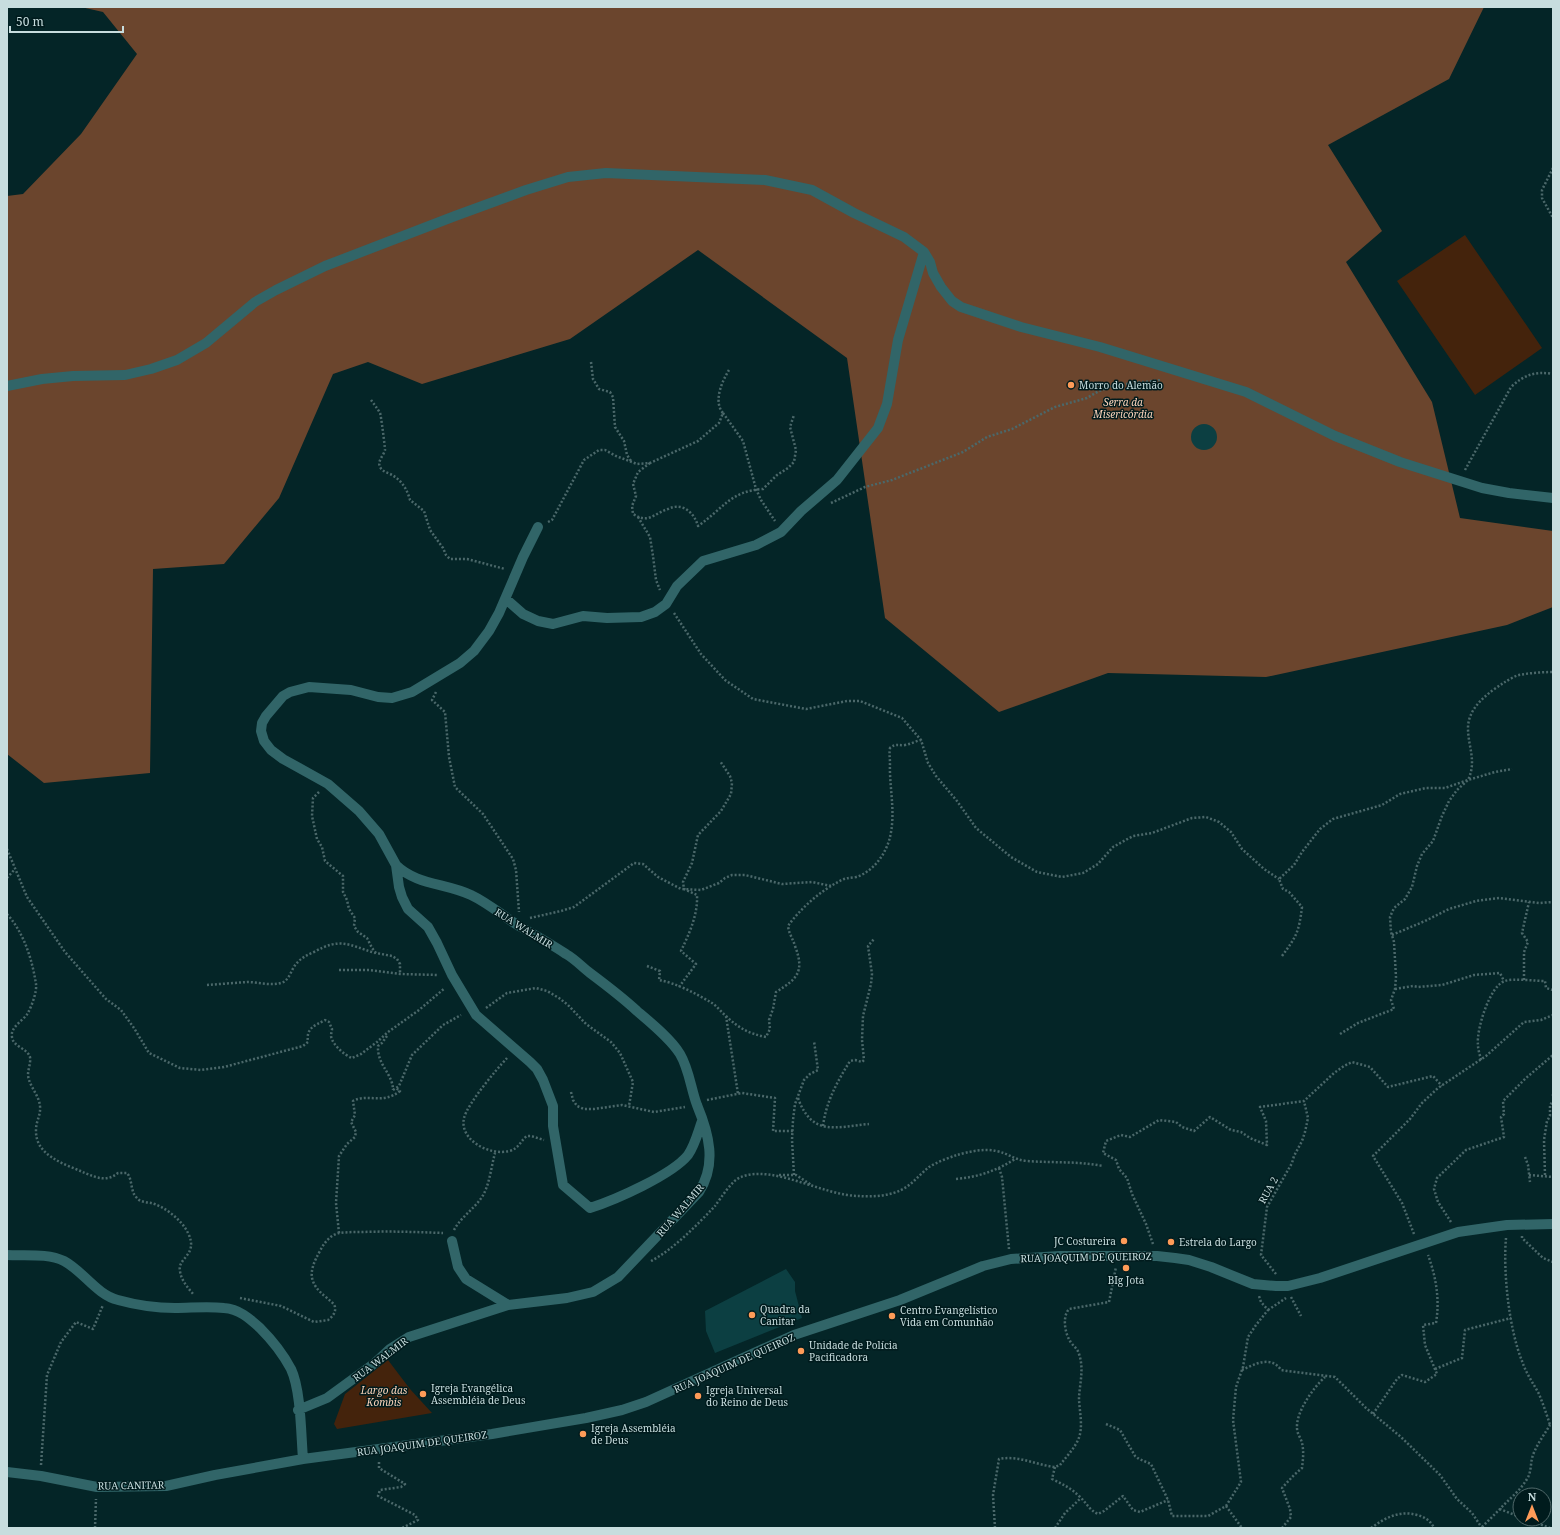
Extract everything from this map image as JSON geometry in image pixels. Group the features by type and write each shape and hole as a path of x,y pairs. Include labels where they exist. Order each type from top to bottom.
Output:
{"street":[{"path":"7,386 42,379 73,376 125,375 151,369 177,360 206,343 255,302 325,266 484,205 568,177 606,174 765,180 812,190 854,213 904,237 924,252 941,287 952,301 961,307 1014,325 1100,347 1246,392 1366,450 1459,481 1482,488 1509,493 1553,498"},
{"path":"506,599 523,614 538,621 553,624 582,616 607,618 641,617 655,612 666,604 677,586 703,561 756,545 781,532 801,511 837,480 878,428 887,404 898,340 924,252"},
{"path":"538,527 517,571 506,599 489,631 474,651 460,662 412,692 392,698 378,697 351,690 310,687 290,692 283,696 262,723 260,731 264,741 271,750 283,759 328,784 359,811 379,834 396,865 399,887 408,909 428,927 453,977 474,1011 537,1069 550,1096 553,1106 553,1126 563,1185 590,1208 610,1201 658,1177 683,1160 692,1148 702,1121"},
{"name":"RUA WALMIR","path":"298,1410 327,1398 375,1363 390,1349 409,1337 508,1305 583,1294 603,1287 618,1277 691,1200 705,1183 709,1169 710,1151 697,1103 680,1054 656,1027 613,989 568,955 520,922 470,895 447,886 418,880 402,871 396,865"},
{"name":"RUA JOAQUIM DE QUEIROZ","path":"303,1459 492,1434 586,1418 622,1410 646,1402 794,1335 900,1300 983,1266 1011,1259 1060,1256 1157,1256 1189,1260 1258,1285 1288,1286 1327,1276 1458,1232 1507,1225 1553,1224"},
{"path":"451,1238 458,1267 466,1279 508,1305"},
{"path":"7,1255 47,1257 63,1261 72,1266 107,1295 116,1300 154,1307 176,1308 204,1306 226,1308 247,1316 276,1345 291,1369 295,1382 303,1459"},
{"name":"RUA CANITAR","path":"7,1472 41,1476 96,1487 166,1486 215,1475 303,1459"}],"path":[{"path":"1553,168 1542,190 1542,198 1553,218"},
{"path":"591,362 593,379 599,389 610,392 613,397 615,427 624,441 627,455 631,462"},
{"path":"728,370 722,383 719,403 720,409 743,441 756,489 761,500 775,520 770,525"},
{"path":"1459,481 1511,387 1522,377 1533,374 1553,374"},
{"path":"827,505 865,487 892,480 962,452 987,437 1012,429 1055,406 1087,398 1116,385 1162,380"},
{"path":"371,400 380,414 383,430 385,450 379,462 380,467 387,474 395,476 408,492 410,500 424,511 430,530 446,555 450,559 467,559 494,567 517,571"},
{"path":"723,413 719,423 698,441 650,463 638,472 633,484 636,496 632,506 633,514 638,518 650,537 656,580 666,604 701,654 725,680 753,699 806,709 847,701 860,701 902,718 921,740 928,764 976,828 1011,857 1037,872 1062,877 1083,873 1098,864 1113,847 1133,836 1152,833 1192,818 1206,817 1219,822 1231,832 1242,850 1264,869 1279,879 1283,889 1289,892 1302,906 1300,923 1296,937 1282,956"},
{"path":"638,518 646,518 669,508 682,507 690,511 696,519 698,526 710,518 729,499 742,492 763,488 794,462 796,450 790,427 794,415"},
{"path":"538,527 552,520 584,460 599,450 605,450 637,464 650,463"},
{"path":"1340,1034 1358,1023 1394,1010 1391,1000 1395,988 1396,977 1394,942 1390,917 1394,908 1405,899 1412,887 1417,866 1422,854 1433,841 1439,822 1449,801 1468,780 1472,771 1468,729 1469,717 1477,705 1490,692 1518,676 1553,672"},
{"path":"436,677 436,693 432,700 445,712 449,758 455,787 482,814 513,859 516,870 520,922 574,906 634,863 643,864 663,880 697,895 691,927 681,951 696,964 679,987"},
{"path":"647,966 660,971 658,980 669,982 714,1004 742,1029 755,1035 766,1037 770,1029 769,1020 773,1009 776,992 794,980 798,971 799,958 789,934 788,926 805,906 831,886 839,881 856,876 871,869 885,850 890,837 892,819 892,797 889,771 890,748 893,745 904,745 921,740"},
{"path":"684,889 683,882 692,863 698,835 721,811 731,794 732,783 730,776 720,762"},
{"path":"1279,879 1294,865 1320,829 1333,819 1382,805 1400,794 1426,788 1445,788 1495,772 1512,769"},
{"path":"328,784 313,798 312,816 317,839 322,847 325,861 343,876 343,892 349,909 355,918 354,926 358,932 367,938 376,953"},
{"path":"7,849 27,897 65,952 106,999 122,1010 149,1053 180,1068 201,1070 224,1067 303,1046 308,1042 307,1035 311,1028 325,1020 329,1022 332,1029 331,1036 334,1041 344,1054 352,1058 362,1054 388,1032 419,1010 453,977"},
{"path":"7,878 15,869"},
{"path":"684,889 701,890 719,883 732,875 745,875 782,884 812,882 831,886"},
{"path":"1392,935 1425,922 1449,909 1476,901 1499,898 1539,903 1553,902"},
{"path":"1524,980 1524,952 1528,942 1522,933 1529,902"},
{"path":"7,914 14,923 26,946 36,986 34,1000 28,1014 13,1028 11,1036 13,1041 26,1051 30,1057 28,1075 40,1102 41,1112 36,1126 38,1141 47,1154 59,1162 105,1180 112,1178 118,1173 127,1173 130,1177 136,1197 140,1201 153,1203 165,1209 182,1222 192,1242 192,1246 180,1264 179,1270 186,1284 204,1306"},
{"path":"823,1126 825,1112 836,1084 846,1067 850,1061 855,1060 862,1062 864,1060 862,1040 863,1016 872,974 868,946 874,939"},
{"path":"207,985 246,982 264,984 283,982 297,963 304,957 324,946 335,943 349,944 376,953 392,956 397,959 400,964 400,974"},
{"path":"339,970 369,970 400,974 453,977"},
{"path":"1395,988 1442,985 1453,983 1474,975 1500,973 1504,981"},
{"path":"1481,1060 1477,1044 1480,1023 1491,995 1496,987 1504,981 1545,981 1546,988 1553,990"},
{"path":"396,1088 399,1086 412,1055 443,1025 459,1016 474,1011 507,993 536,988 547,990 568,1006 586,1024 611,1042 620,1053 633,1082 629,1106"},
{"path":"1372,1414 1397,1379 1402,1375 1425,1382 1437,1374 1425,1346 1423,1325 1436,1322 1438,1308 1437,1289 1430,1261 1402,1203 1373,1156 1410,1119 1422,1103 1442,1086 1481,1060 1524,1022 1541,1020 1553,1015"},
{"path":"726,1016 738,1094"},
{"path":"339,1233 336,1203 338,1160 340,1152 356,1137 356,1132 351,1122 355,1115 353,1101 357,1099 379,1099 391,1097 400,1091 396,1088 393,1090 392,1082 378,1058 378,1046 382,1043 388,1032"},
{"path":"794,1175 792,1131 794,1112 804,1080 810,1074 818,1070 814,1041"},
{"path":"517,1051 506,1059 474,1100 464,1119 464,1126 466,1133 475,1144 495,1153 510,1151 518,1147 527,1136"},
{"path":"1458,1232 1438,1202 1434,1189 1437,1178 1466,1150 1504,1137 1500,1117 1504,1114 1503,1101 1526,1078 1553,1055"},
{"path":"1157,1256 1146,1224 1132,1194 1127,1178 1119,1169 1116,1160 1103,1153 1106,1141 1121,1135 1130,1137 1159,1120 1176,1122 1182,1127 1194,1131 1210,1117 1231,1130 1241,1132 1250,1138 1267,1145 1266,1121 1260,1107 1304,1101 1334,1072 1352,1062 1370,1067 1388,1087 1433,1076 1442,1086"},
{"path":"570,1092 577,1106 584,1109 622,1105 654,1112 742,1093 775,1098 773,1131 792,1131"},
{"path":"798,1098 802,1108 814,1123 823,1126 836,1127 869,1124"},
{"name":"RUA 2","path":"1276,1286 1276,1272 1261,1254 1267,1207 1284,1178 1302,1141 1308,1118 1304,1101"},
{"path":"1545,1175 1544,1140 1547,1121 1550,1116 1550,1105 1553,1101"},
{"path":"648,1263 668,1252 702,1220 740,1177 762,1174 784,1178 844,1195 859,1196 878,1195 901,1190 931,1166 957,1155 986,1150 996,1151 1015,1159 1027,1161 1077,1162 1103,1166"},
{"path":"238,1298 281,1306 314,1322 328,1320 335,1312 335,1307 314,1286 311,1278 312,1270 318,1254 331,1236 339,1233 406,1231 447,1233 451,1238 458,1222 481,1198 491,1175 495,1153"},
{"path":"1525,1156 1528,1165 1530,1182"},
{"path":"956,1179 978,1176 999,1168 1015,1159"},
{"path":"999,1168 1002,1177 1011,1259"},
{"path":"772,1176 794,1175 815,1187"},
{"path":"1529,1175 1545,1175 1553,1177"},
{"path":"1521,1224 1522,1238 1543,1258 1553,1262"},
{"path":"1242,1370 1261,1361 1278,1365 1281,1370 1325,1377 1335,1377 1372,1414 1401,1437 1440,1475 1482,1528 1520,1490 1528,1478 1531,1469 1532,1457 1536,1448 1552,1424 1521,1360 1511,1318 1504,1256 1507,1225"},
{"path":"995,1528 992,1494 999,1459 1008,1457 1055,1467 1060,1465 1078,1441 1081,1430 1079,1396 1082,1376 1081,1362 1079,1352 1070,1341 1065,1325 1065,1313 1068,1309 1109,1302 1118,1256"},
{"path":"1106,1424 1120,1430 1135,1456 1151,1464 1168,1500 1172,1516 1208,1516 1226,1506 1241,1482 1233,1420 1236,1387 1242,1370 1248,1337 1256,1324 1268,1310 1261,1302 1258,1294 1258,1285"},
{"path":"1288,1286 1290,1296 1301,1316"},
{"path":"41,1476 47,1375 61,1342 76,1322 93,1329 107,1295"},
{"path":"1435,1369 1462,1358 1465,1330 1511,1318"},
{"path":"1282,1528 1291,1518 1290,1509 1282,1488 1302,1468 1303,1447 1298,1432 1297,1422 1303,1406 1325,1377"},
{"path":"377,1449 380,1468 405,1484 401,1487 380,1490 378,1496 415,1515 418,1520 402,1528"},
{"path":"1055,1467 1052,1479 1069,1487 1091,1510 1098,1514 1123,1496 1134,1510 1140,1512 1168,1500"},
{"path":"95,1528 96,1487"},
{"path":"1055,1528 1065,1513 1081,1498"},
{"path":"1226,1506 1242,1528"},
{"path":"1500,1509 1512,1514"},
{"path":"1370,1528 1390,1516 1398,1513 1408,1513 1425,1518 1434,1528"}],"green space":[{"name":"Serra da Misericórdia","path":"81,7 1484,7 1449,79 1328,145 1382,231 1346,262 1432,402 1460,518 1553,531 1553,607 1507,625 1266,677 1108,673 999,712 885,618 847,358 698,250 570,339 422,384 368,362 333,374 279,498 224,564 153,569 150,773 44,783 7,754 7,196 23,194 81,134 137,54 103,12"},
{"path":"1465,235 1542,348 1475,395 1397,281"},
{"name":"Largo das Kombis","path":"388,1360 410,1389 432,1413 337,1429 334,1424 345,1394"}],"building":[{"path":"1204,424 1213,428 1217,437 1213,446 1204,450 1195,446 1191,437 1195,428"},
{"path":"786,1269 795,1282 795,1291 802,1318 715,1353 706,1331 705,1311"}],"place":[{"name":"Morro do Alemão","path":"1071,385"},
{"name":"JC Costureira","path":"1124,1241"},
{"name":"Estrela do Largo","path":"1171,1242"},
{"name":"BIg Jota","path":"1126,1268"},
{"name":"Quadra da Canitar","path":"752,1315"},
{"name":"Centro Evangelístico Vida em Comunhão","path":"892,1316"},
{"name":"Unidade de Polícia Pacificadora","path":"801,1351"},
{"name":"Igreja Evangélica Assembléia de Deus","path":"423,1394"},
{"name":"Igreja Universal do Reino de Deus","path":"698,1396"},
{"name":"Igreja Assembléia de Deus","path":"583,1434"}]}
